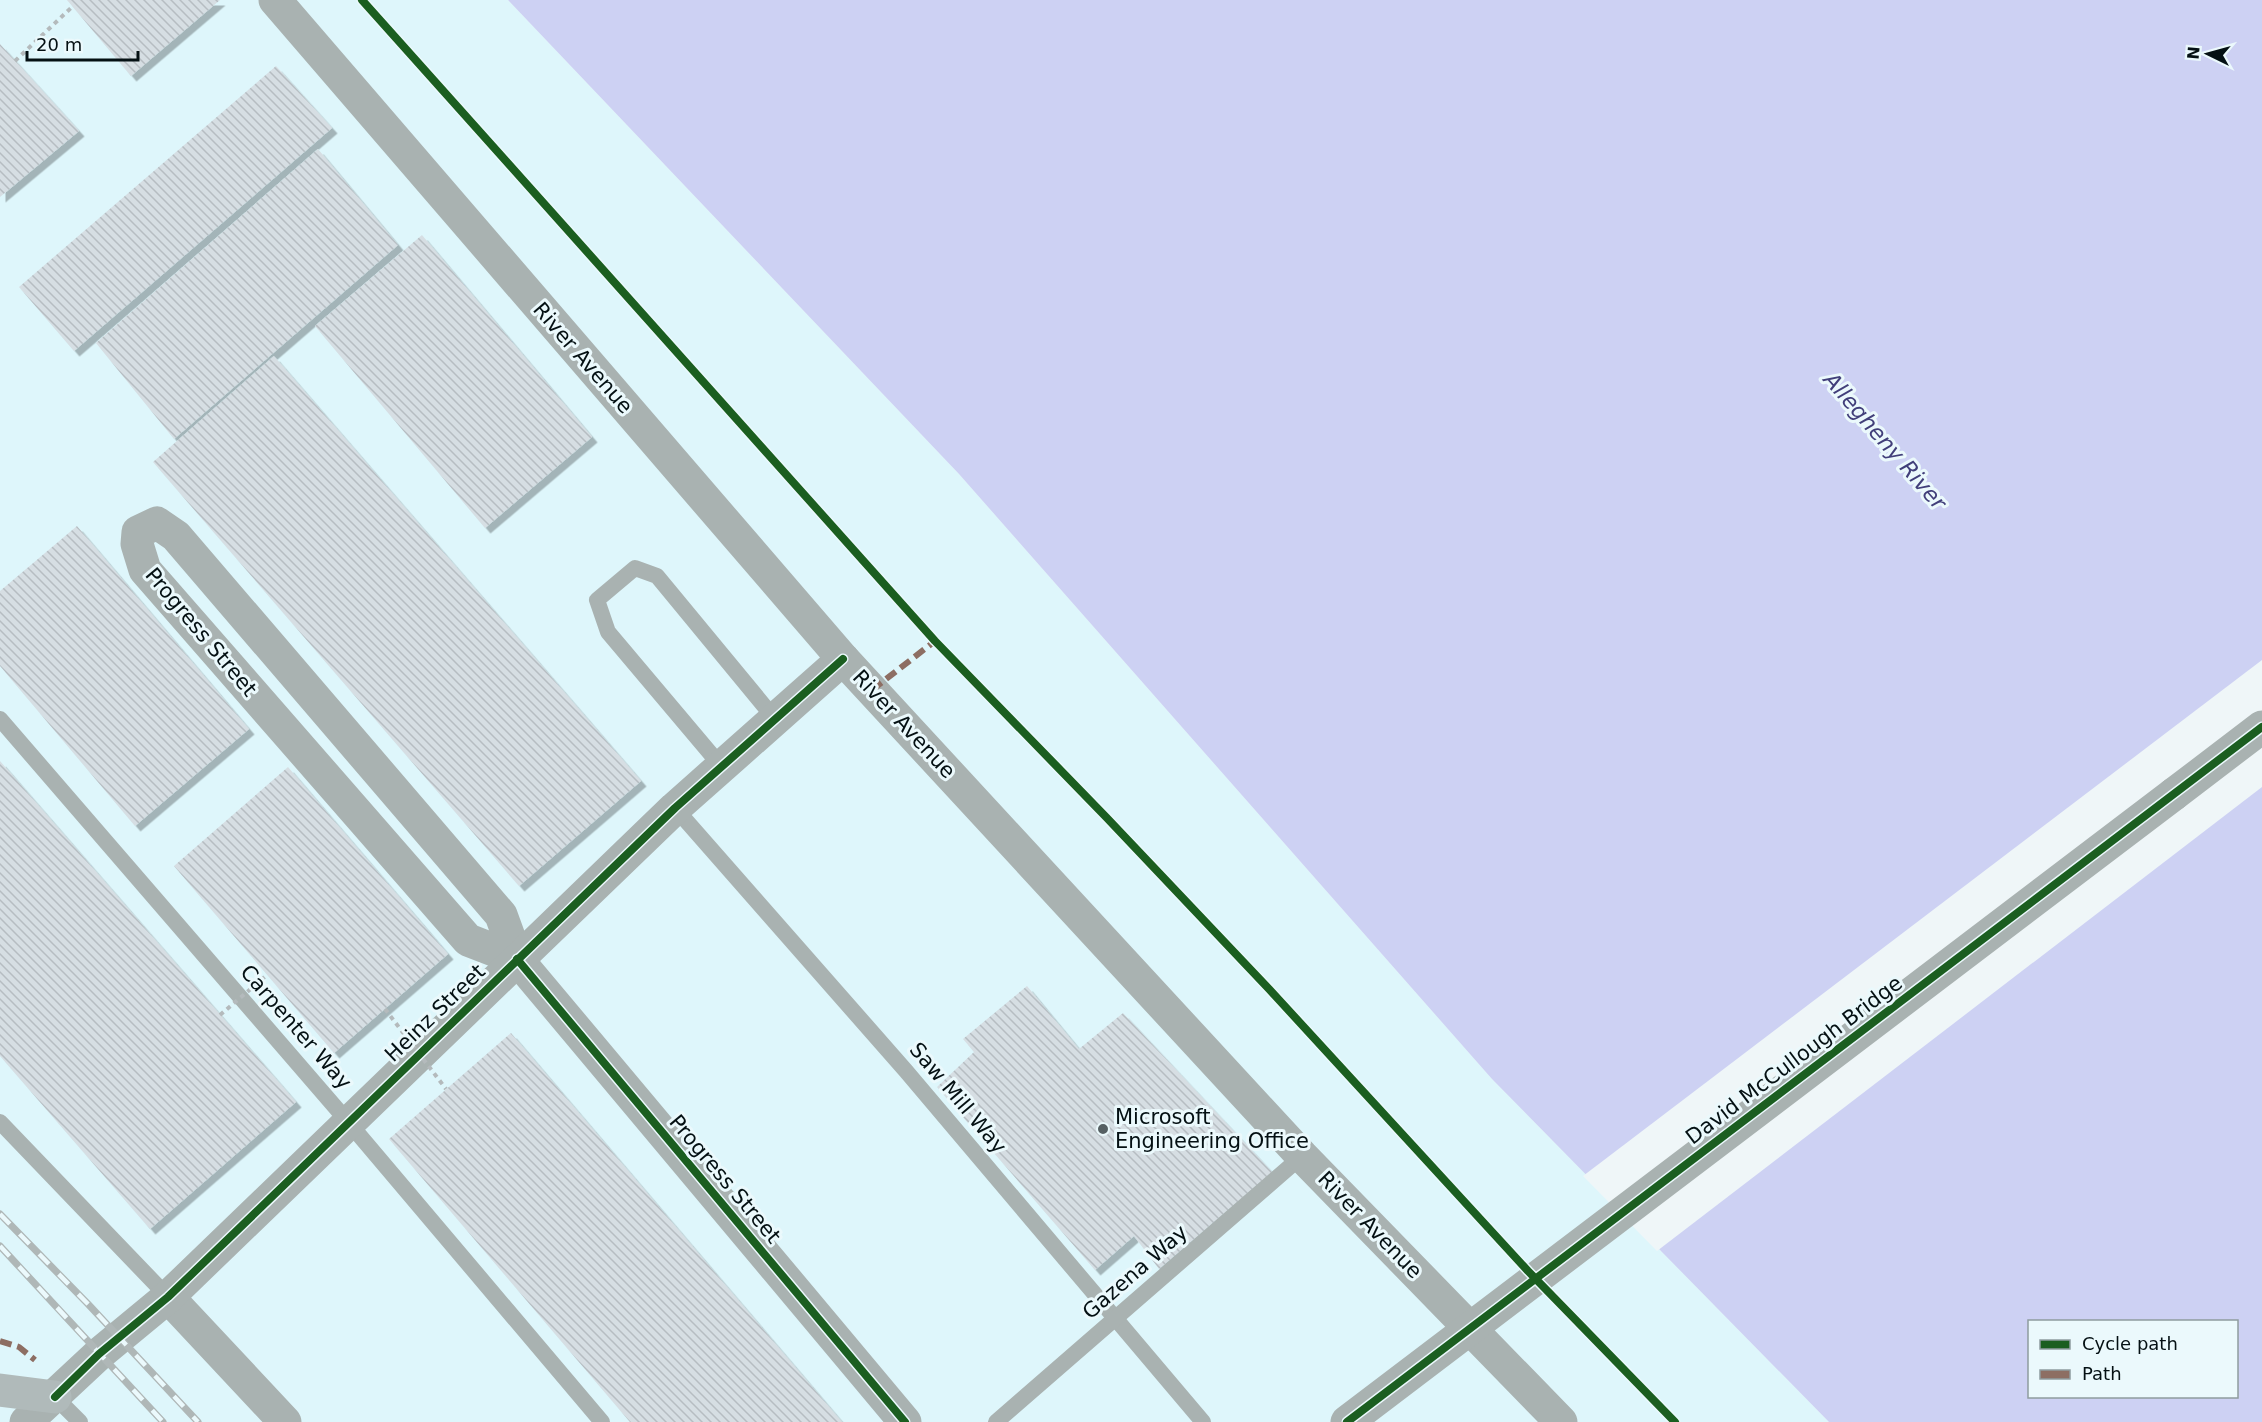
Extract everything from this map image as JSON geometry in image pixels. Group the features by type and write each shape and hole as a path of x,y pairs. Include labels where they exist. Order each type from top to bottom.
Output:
{"highway":[{"path":"0,1390 55,1397"}],"street":[{"name":"River Avenue","path":"275,0 843,659 1302,1155 1561,1422"},
{"name":"Progress Street","path":"517,959 468,940 145,570 137,544 138,532 157,523 176,536 501,915 517,959 905,1422"},
{"name":"Heinz Street","path":"26,1422 99,1354 168,1297 675,808 843,659"},
{"name":"David McCullough Bridge","path":"1347,1422 2262,727"},
{"path":"168,1297 285,1422"}],"lane":[{"path":"721,766 608,632 597,600 635,568 657,576 775,719"},
{"name":"Carpenter Way","path":"0,719 349,1123 602,1422"},
{"name":"Saw Mill Way","path":"675,808 906,1071 1203,1422"},
{"path":"0,1122 168,1297"},
{"name":"Gazena Way","path":"996,1422 1302,1155"},
{"path":"55,1397 80,1422"}],"path":[{"path":"15,61 73,6"},
{"path":"220,1015 267,975"},
{"path":"385,1010 446,1089"}],"shaded area":[{"path":"0,0 508,0 959,474 1492,1079 1829,1422 0,1422"}],"water":[{"name":"Allegheny River","path":"508,0 2262,0 2262,1422 1829,1422 1492,1079 959,474"}],"pier":[{"path":"2262,660 2262,787 1657,1251 1583,1176"}],"building":[{"path":"67,0 220,0 131,76"},
{"path":"0,44 79,131 0,197"},
{"path":"276,66 332,128 74,351 19,287"},
{"path":"318,149 398,245 174,439 96,343"},
{"path":"422,235 592,437 485,528 315,326"},
{"path":"274,356 641,781 519,886 153,462"},
{"path":"77,526 249,729 135,826 0,666 0,591"},
{"path":"0,761 296,1102 150,1229 0,1056"},
{"path":"288,767 448,954 334,1053 174,866"},
{"name":"Microsoft Engineering Office","path":"1027,986 1079,1049 1123,1013 1272,1172 1159,1269 1134,1236 1095,1270 937,1087 974,1052 963,1039"},
{"path":"511,1033 842,1422 630,1422 389,1139"}],"railway":[{"path":"0,1214 198,1422"},
{"path":"0,1246 163,1422"}],"marked path":[{"path":"872,690 935,641"},
{"path":"0,1341 19,1347 35,1360"}],"cycle path":[{"path":"362,0 935,641 1269,989 1528,1271 1675,1422"},
{"path":"55,1397 99,1354 168,1297 675,808 843,659"},
{"path":"1347,1422 2262,727"},
{"path":"517,959 905,1422"}],"place":[{"name":"Microsoft Engineering Office","path":"1103,1129"}]}
